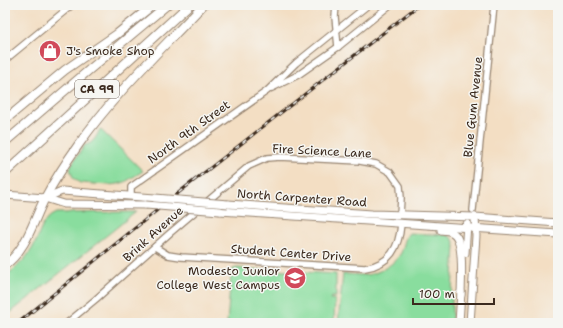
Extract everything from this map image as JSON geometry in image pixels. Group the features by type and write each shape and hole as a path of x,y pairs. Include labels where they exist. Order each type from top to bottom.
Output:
{"highway":[{"path":"5,120 65,70 117,34 153,5"},
{"name":"CA 99","path":"5,142 167,5"},
{"name":"CA 99","path":"5,173 189,5"},
{"path":"5,266 23,246 45,198 63,168 93,126 130,82 203,5"}],"main road":[{"name":"North Carpenter Road","path":"45,198 62,191 131,195 228,204 400,215 472,215 558,223"},
{"name":"North Carpenter Road","path":"5,195 45,198 64,204 146,205 558,234"},
{"name":"Blue Gum Avenue","path":"459,323 467,227 472,215"},
{"name":"Blue Gum Avenue","path":"470,323 476,229 472,215"},
{"path":"401,224 413,228 448,231 454,233 461,248 461,295"}],"street":[{"path":"5,60 72,5"},
{"path":"336,5 335,17 338,47"},
{"name":"North 9th Street","path":"131,195 131,187 267,90 296,63 368,5"},
{"name":"North 9th Street","path":"267,90 298,75 338,47 390,5"},
{"name":"Blue Gum Avenue","path":"472,215 494,5"},
{"name":"Fire Science Lane","path":"254,163 267,158 280,157 360,161 376,164 390,172 400,186 400,215"},
{"name":"Brink Avenue","path":"67,323 75,321 170,232 254,163"},
{"name":"Student Center Drive","path":"154,247 168,255 181,257 365,268 381,263 394,250 398,243 401,224"}],"green space":[{"path":"100,129 143,171 125,182 109,185 80,183 73,178 70,169 71,165 85,145 94,139"},
{"path":"136,212 5,317 5,276 20,264 29,253 47,219 56,213"},
{"path":"409,233 446,235 453,240 455,246 452,291 452,323 338,323 343,274 365,275 375,273 390,265 401,253 406,237"},
{"path":"233,269 336,274 336,297 331,297 330,299 335,299 334,323 227,323 231,274"}],"railway":[{"path":"18,323 182,190 419,5"}],"place":[{"name":"J's Smoke Shop","path":"50,51"},
{"name":"Modesto Junior College West Campus","path":"295,278"}]}
